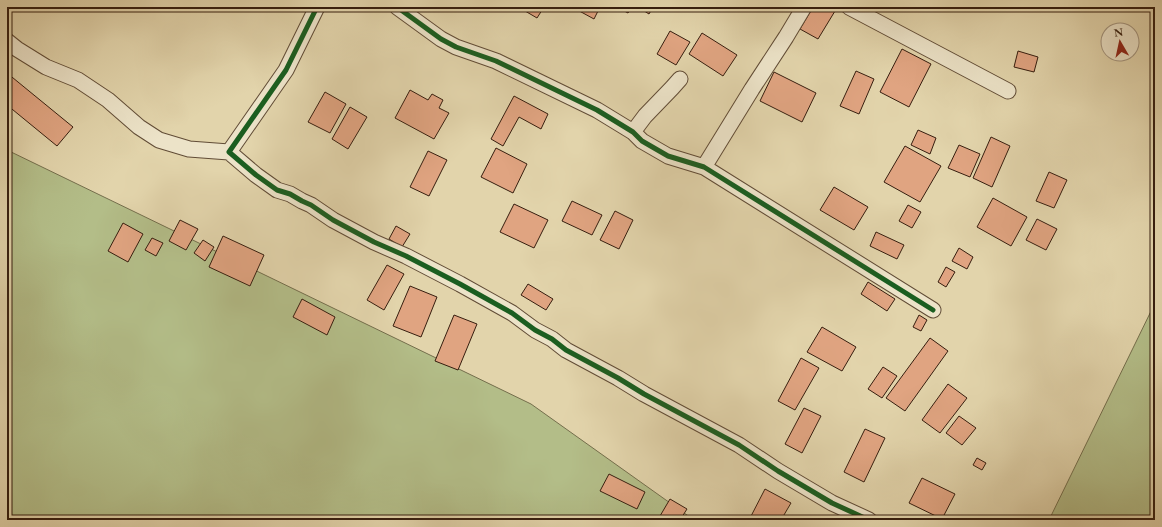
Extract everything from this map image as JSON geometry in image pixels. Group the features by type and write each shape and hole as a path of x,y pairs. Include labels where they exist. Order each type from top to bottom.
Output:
{"street":[{"path":"230,152 286,70 317,7"},
{"path":"397,7 456,47 496,61 597,110 633,132 642,141 668,156 704,167 933,310"},
{"path":"704,167 804,7"},
{"path":"849,7 1008,91"},
{"path":"7,41 46,67 78,80 108,100 140,127 159,140 189,149 230,152 256,175 277,190 290,194 361,235 460,284 512,313 566,350 739,445 778,471 832,503 869,520"},
{"path":"633,132 645,116 680,80"}],"green space":[{"path":"7,150 531,404 694,520 7,520"},
{"path":"1155,303 1155,520 1049,520"}],"building":[{"path":"544,7 537,18 520,8"},
{"path":"572,7 600,7 594,19"},
{"path":"617,7 632,7 628,13"},
{"path":"638,7 653,7 649,14"},
{"path":"813,7 828,7 835,11 818,39 800,29"},
{"path":"670,31 690,42 676,65 657,54"},
{"path":"702,33 737,55 723,76 689,54"},
{"path":"902,49 931,64 909,107 880,92"},
{"path":"1018,51 1038,57 1034,72 1014,67"},
{"path":"856,71 874,79 859,114 840,106"},
{"path":"774,72 816,93 802,122 760,101"},
{"path":"7,73 73,127 57,146 7,105"},
{"path":"410,90 428,100 432,94 443,100 439,108 449,113 434,139 395,118"},
{"path":"325,92 346,104 330,133 308,122"},
{"path":"514,96 548,114 541,129 519,117 503,146 491,139"},
{"path":"350,107 367,117 348,149 332,139"},
{"path":"918,130 936,138 930,154 911,145"},
{"path":"991,137 1010,146 992,187 973,178"},
{"path":"959,145 980,154 970,177 948,168"},
{"path":"905,146 941,166 920,202 884,182"},
{"path":"496,148 527,164 513,193 481,177"},
{"path":"428,151 447,160 429,196 410,187"},
{"path":"1049,172 1067,180 1054,208 1036,201"},
{"path":"834,187 868,207 854,230 820,210"},
{"path":"993,198 1027,217 1011,246 977,227"},
{"path":"572,201 602,215 592,235 562,221"},
{"path":"514,204 548,220 534,248 500,232"},
{"path":"908,205 921,212 912,228 899,221"},
{"path":"615,211 633,220 619,249 600,240"},
{"path":"1037,219 1057,229 1046,250 1026,240"},
{"path":"180,220 198,229 186,250 169,241"},
{"path":"123,223 143,234 128,262 108,251"},
{"path":"396,226 410,234 402,247 389,239"},
{"path":"876,232 904,245 897,259 870,246"},
{"path":"223,236 264,255 250,286 209,267"},
{"path":"152,238 163,243 156,256 145,250"},
{"path":"203,240 214,247 205,261 194,253"},
{"path":"959,248 973,257 967,269 952,261"},
{"path":"387,265 404,274 384,310 367,300"},
{"path":"946,267 955,272 946,287 938,282"},
{"path":"868,282 895,299 887,311 861,294"},
{"path":"528,284 553,299 546,310 521,295"},
{"path":"410,286 437,297 421,337 393,326"},
{"path":"302,299 335,317 327,335 293,317"},
{"path":"454,315 477,324 458,370 435,361"},
{"path":"919,315 927,320 921,331 913,327"},
{"path":"822,327 856,347 842,371 807,352"},
{"path":"930,338 948,351 905,411 886,398"},
{"path":"801,358 819,368 795,410 778,401"},
{"path":"883,367 897,376 882,398 868,389"},
{"path":"948,384 967,398 940,433 922,420"},
{"path":"804,408 821,416 802,453 785,444"},
{"path":"959,416 976,428 962,445 946,433"},
{"path":"865,429 885,438 864,482 844,472"},
{"path":"977,458 986,463 982,470 973,465"},
{"path":"609,474 645,492 637,509 600,491"},
{"path":"922,478 955,494 942,519 909,503"},
{"path":"765,489 791,503 781,520 749,520"},
{"path":"670,499 687,509 680,520 667,520 660,516"}],"cycle path":[{"path":"317,7 286,70 229,152 256,175 277,190 290,194 311,205 333,220 374,242 406,256 460,284 512,313 566,350 739,445 778,471 832,503 869,520"},
{"path":"397,7 441,39 456,47 496,61 597,110 633,132 642,141 668,156 704,167 933,310"}]}
